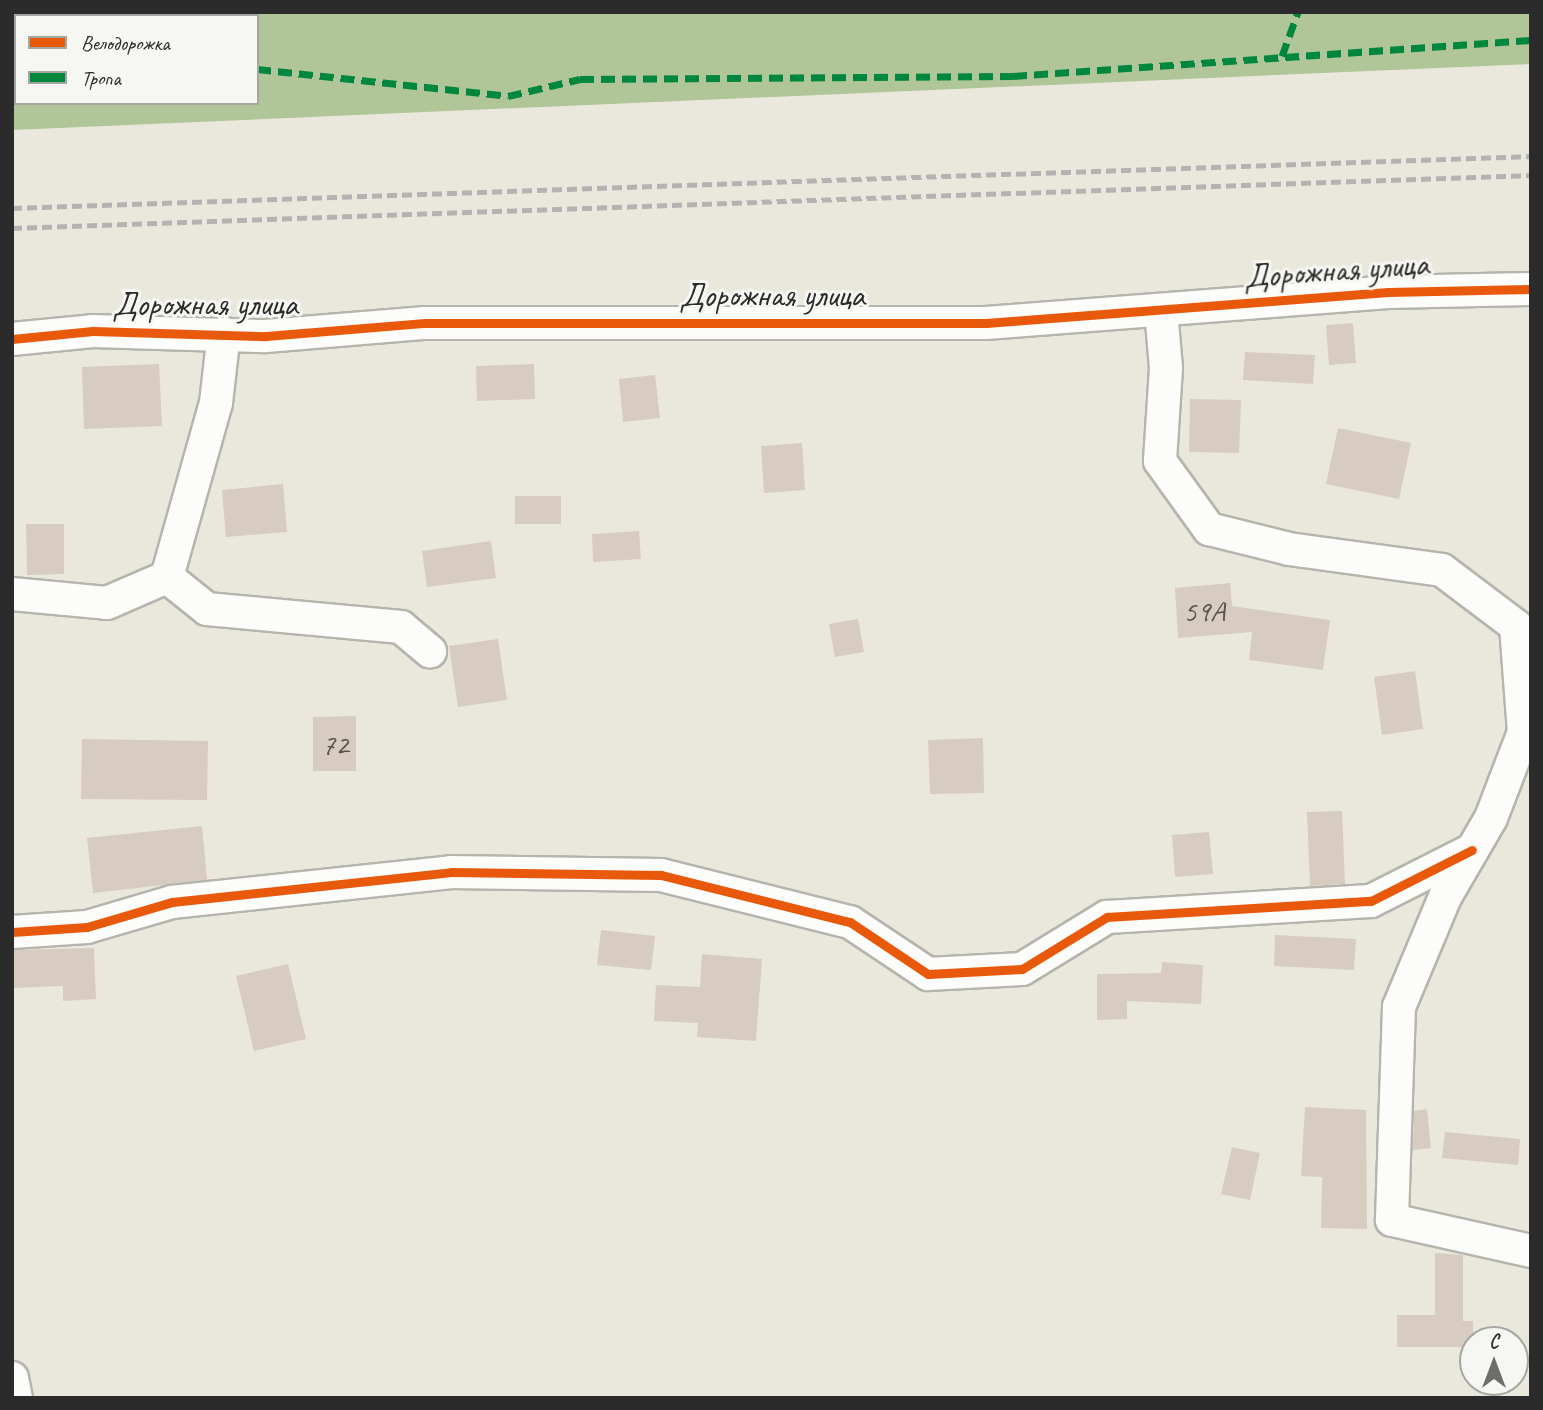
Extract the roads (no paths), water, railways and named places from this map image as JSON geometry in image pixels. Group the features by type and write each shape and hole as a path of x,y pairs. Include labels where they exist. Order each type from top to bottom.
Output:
{"street":[{"name":"Дорожная улица","path":"12,339 93,331 224,333 438,323 986,324 1388,292 1531,289"},
{"path":"1161,310 1166,368 1160,461 1209,529 1289,549 1442,570 1516,626 1524,732 1399,1007 1392,1220 1531,1251"},
{"path":"167,578 216,403 224,333"},
{"path":"12,594 107,603 167,578"},
{"path":"167,578 207,609 401,627 430,650"},
{"path":"12,932 87,927 172,902 451,872 661,875 850,922 928,974 1022,969 1107,916 1257,912 1371,901 1472,850"},
{"path":"12,1378 16,1398"}],"railway":[{"path":"12,208 1531,156"},
{"path":"12,228 1531,175"}]}
